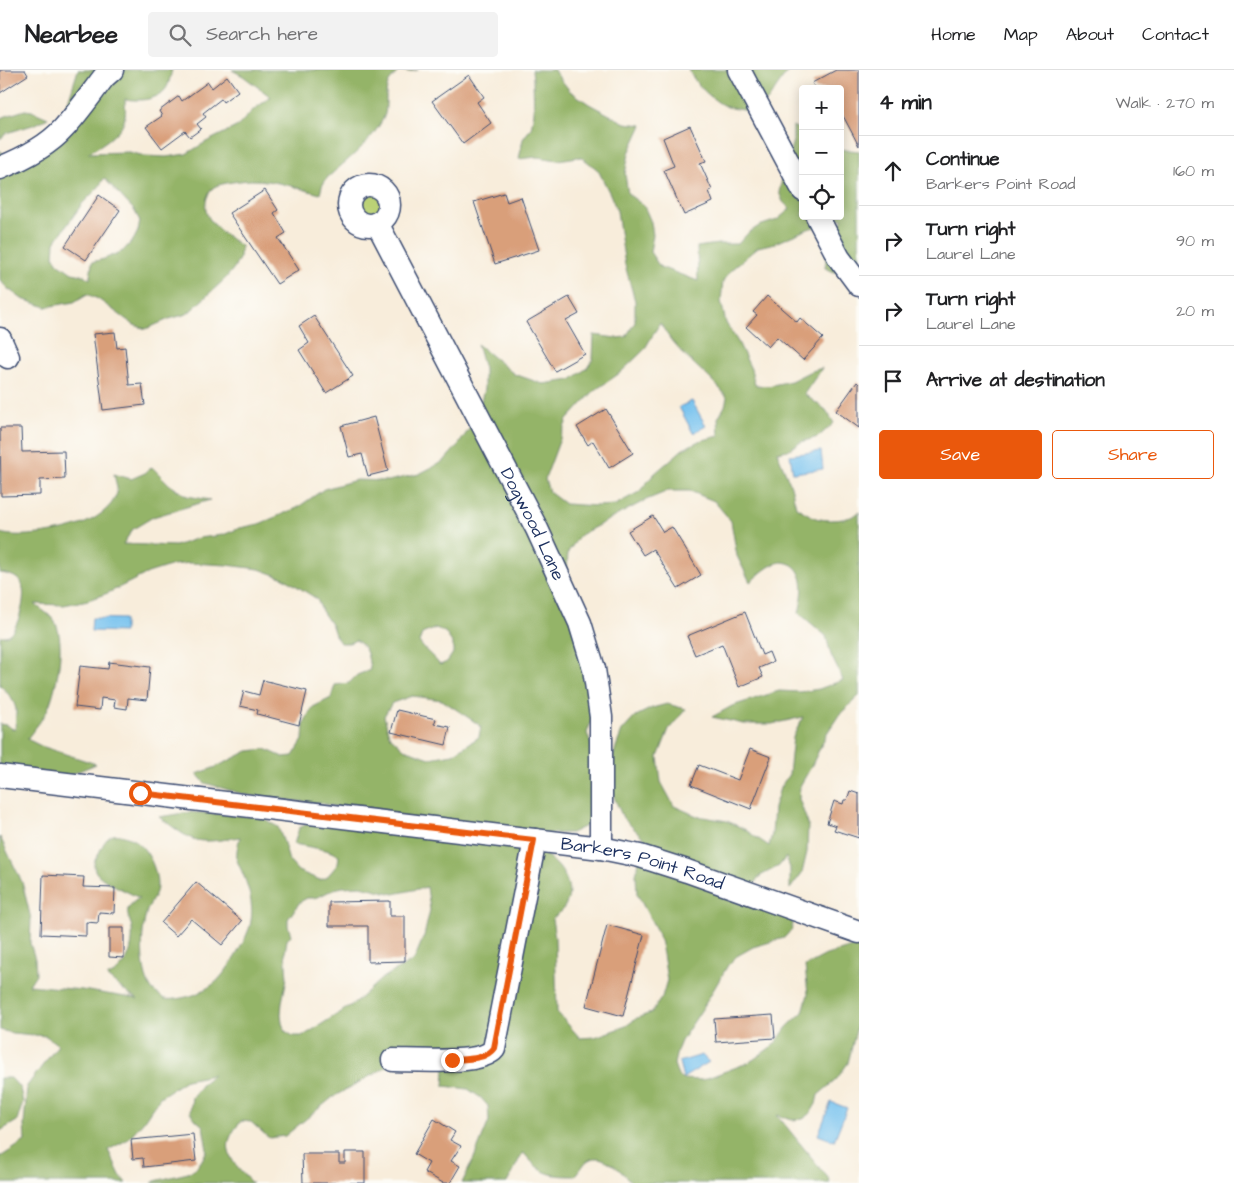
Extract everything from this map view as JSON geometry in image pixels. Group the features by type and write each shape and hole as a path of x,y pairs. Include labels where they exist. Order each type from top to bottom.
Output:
{"street":[{"path":"0,168 49,142 62,130 104,77 112,70"},
{"path":"739,70 799,182"},
{"path":"819,220 839,258 859,285"},
{"name":"Dogwood Lane","path":"377,224 537,529 580,623 594,669 601,717 601,848"},
{"name":"Barkers Point Road","path":"0,776 601,848 640,856 687,871 859,932"},
{"path":"393,1060 472,1058 488,1054 494,1048 534,840"}],"green space":[{"path":"78,70 172,70 167,87 159,95 144,100 125,99 125,116 121,127 111,138 88,153 129,152 145,156 166,157 186,154 238,126 253,110 271,97 232,70 400,70 387,86 385,115 378,128 358,151 327,178 320,194 261,180 221,184 211,190 207,198 207,214 220,230 241,246 240,257 225,279 187,314 146,329 134,325 98,299 87,294 74,302 46,307 22,299 0,280 0,150 8,158 64,136 66,108","holes":["104,178 134,210 140,221 134,239 123,251 92,262 90,279 83,275 72,273 58,263 54,257 55,242 82,204 99,187"]},
{"path":"400,70 418,70 408,72"},
{"path":"532,70 554,70 570,91 589,104 625,123 642,125 629,153 625,174 628,194 644,206 651,222 653,235 650,252 660,267 698,281 697,247 738,244 748,233 759,226 777,220 790,209 783,202 779,192 793,141 793,126 799,130 799,220 837,220 808,229 775,243 758,247 732,269 723,281 721,301 726,323 751,369 755,385 768,386 791,381 822,368 804,394 826,410 834,423 818,437 801,442 788,450 777,452 791,486 796,507 813,517 824,520 844,519 859,512 859,696 839,715 827,733 800,786 799,799 808,824 807,852 802,873 790,889 790,868 786,857 779,866 760,876 747,893 785,914 792,921 792,929 784,938 753,947 737,956 728,965 681,1041 674,1064 681,1079 702,1080 750,1062 775,1044 787,1027 803,1012 808,994 805,966 826,955 852,947 859,942 859,1018 848,1063 836,1080 818,1095 816,1104 810,1114 803,1119 792,1120 777,1115 829,1179 830,1183 632,1183 611,1163 597,1158 585,1163 575,1176 558,1175 540,1169 523,1152 507,1183 462,1183 489,1121 488,1106 481,1098 468,1089 444,1086 445,1069 440,1048 411,1053 333,1097 285,1136 269,1138 251,1122 241,1121 231,1136 228,1145 229,1151 234,1163 252,1183 152,1183 188,1173 197,1167 202,1160 207,1150 203,1126 190,1112 192,1097 203,1083 213,1075 186,1080 160,1097 143,1122 127,1140 108,1150 126,1183 0,1183 0,1156 25,1141 24,1125 27,1086 58,1045 46,1036 0,1030 0,837 22,882 31,919 30,943 35,959 36,974 29,985 82,990 138,999 107,977 119,969 127,960 132,944 132,928 128,909 139,898 102,878 94,868 94,863 106,840 110,836 118,835 134,840 140,845 145,850 155,871 157,890 147,910 143,931 142,952 147,981 153,991 165,999 177,999 196,994 222,976 243,942 251,922 250,894 237,860 240,837 212,841 196,840 159,817 190,812 263,818 278,827 289,861 298,871 320,880 326,878 338,864 339,855 326,850 294,844 299,828 311,822 352,811 321,803 246,795 205,783 197,774 248,751 265,749 283,757 293,756 303,740 304,723 313,707 331,698 335,685 349,683 357,675 370,670 368,656 363,646 356,640 349,643 340,643 317,599 284,578 259,569 227,565 190,563 173,565 148,573 108,593 88,600 64,605 35,604 55,622 60,641 60,652 55,687 49,706 27,739 41,746 96,764 67,776 0,766 0,724 15,730 16,709 8,694 0,685 0,636 8,635 16,626 23,602 23,588 15,577 0,573 0,533 8,535 40,534 72,528 85,523 107,509 115,499 117,486 114,474 131,479 145,473 152,467 170,485 187,496 210,500 153,517 133,529 123,544 175,546 198,538 223,535 240,528 259,524 297,508 324,489 356,480 388,481 419,474 444,461 459,444 477,417 484,389 484,369 477,344 514,374 543,384 571,380 587,368 593,359 594,335 616,338 626,337 635,322 635,301 625,265 617,211 598,170 584,159 578,157 558,160 537,157 519,159 523,139 531,128 534,113","holes":["660,323 682,353 727,397 725,406 718,418 719,436 699,441 683,449 654,474 639,492 615,505 565,504 549,492 545,479 567,420 594,391 620,373 644,350","668,491 690,491 714,501 731,521 737,556 750,582 768,567 777,563 787,563 795,567 801,577 803,589 799,613 826,636 831,655 843,680 819,689 800,692 779,691 732,706 712,717 744,724 772,724 803,717 793,737 789,774 780,788 774,808 769,846 744,829 727,821 697,816 674,806 661,782 658,757 669,729 686,709 667,704 652,708 636,716 622,731 608,775 597,760 587,733 593,716 566,582 568,552 580,535 646,500","436,628 445,632 453,644 453,653 447,662 440,665 424,648 419,642 422,634","412,696 442,700 481,726 479,737 453,754 430,758 404,749 389,735 384,716 392,703","611,782 614,797 623,818 652,846 640,856 636,875 637,894 659,935 667,980 662,997 651,1013 637,1018 626,1026 595,1037 580,1038 557,1012 555,938 552,919 565,906 569,888 560,868 554,861 533,847 533,834 571,833 594,822","361,886 394,894 427,887 430,910 424,936 414,960 381,979 355,1003 303,1036 293,1036 285,1031 281,1014 287,978 285,952 287,940 291,935 288,919 300,902 343,887"]},
{"path":"689,70 790,70 768,100 751,111 727,107 716,101 700,86"},
{"path":"25,110 48,118 36,124 7,133 0,139 0,118"},
{"path":"844,149 859,151 859,269 834,272 825,268 827,252 842,220 844,220"},
{"path":"369,189 375,190 383,198 383,210 375,218 369,219 363,218 355,210 354,204 355,198 363,190"},
{"path":"0,1078 11,1078 20,1088 23,1102 17,1121 0,1131"}],"water":[{"path":"692,401 706,426 693,433 679,407"},
{"path":"821,451 823,469 793,473 790,455"},
{"path":"92,618 124,619 124,632 91,631"},
{"path":"702,1055 709,1062 683,1078 679,1062"},
{"path":"831,1102 847,1108 834,1141 818,1135"}],"building":[{"path":"0,70 25,70 28,75 0,93"},
{"path":"836,70 859,70 859,146 844,118 844,85 813,85 812,83"},
{"path":"469,75 484,97 477,102 491,123 463,144 432,101"},
{"path":"227,76 238,91 223,102 221,99 203,113 206,117 197,124 201,129 190,137 185,131 162,148 146,127 162,116 159,111 179,96 182,101 208,82 212,88"},
{"path":"690,126 706,161 700,163 712,190 709,191 713,202 684,215 664,170 674,166 663,138"},
{"path":"265,190 278,210 274,213 286,233 278,238 299,270 277,284 229,213"},
{"path":"504,193 507,202 521,197 539,250 495,264 474,202"},
{"path":"99,195 120,210 86,260 65,246"},
{"path":"767,296 797,322 800,318 823,338 803,360 777,337 768,347 746,327 757,315 753,312"},
{"path":"569,297 579,314 566,321 585,354 555,371 526,322"},
{"path":"314,316 353,376 326,393 299,350 309,343 299,326"},
{"path":"115,332 117,348 125,347 129,385 142,384 145,405 103,410 93,334"},
{"path":"857,382 859,384 859,428 836,411"},
{"path":"606,409 633,453 609,468 593,441 588,445 577,427"},
{"path":"374,417 388,471 368,476 362,454 349,457 341,426"},
{"path":"0,428 21,428 22,452 64,451 65,479 40,480 40,495 1,496"},
{"path":"653,516 663,532 672,527 701,575 678,589 653,549 643,555 628,531"},
{"path":"745,612 762,655 769,652 773,662 759,668 763,677 739,687 722,644 695,655 687,636"},
{"path":"109,662 150,667 147,700 128,698 127,709 114,707 115,700 101,698 100,710 75,707 80,666 108,669"},
{"path":"263,680 307,691 299,725 257,714 258,710 240,706 244,691 259,695"},
{"path":"397,710 436,719 434,724 450,727 446,745 391,732"},
{"path":"750,749 771,757 751,809 691,785 699,765 738,780"},
{"path":"850,791 859,794 859,838 834,830 836,826 827,823 834,801 843,804 844,800 847,800"},
{"path":"43,875 84,877 83,887 115,888 114,913 99,912 98,923 86,922 86,936 41,934"},
{"path":"196,882 242,921 222,945 191,919 176,936 161,923"},
{"path":"390,901 390,916 405,916 405,961 368,962 368,926 329,926 329,902"},
{"path":"607,925 644,935 623,1016 586,1006"},
{"path":"109,928 124,928 124,958 109,957"},
{"path":"773,1015 775,1038 716,1042 714,1019"},
{"path":"434,1119 455,1132 450,1140 461,1146 451,1161 460,1166 450,1183 443,1183 424,1172 429,1163 414,1154"},
{"path":"193,1134 196,1161 144,1167 143,1158 133,1159 131,1140"},
{"path":"345,1152 365,1152 365,1183 303,1183 302,1154 339,1154 339,1163 345,1163"}],"route":[{"path":"140,793 534,840 494,1048 488,1054 452,1060"}]}
